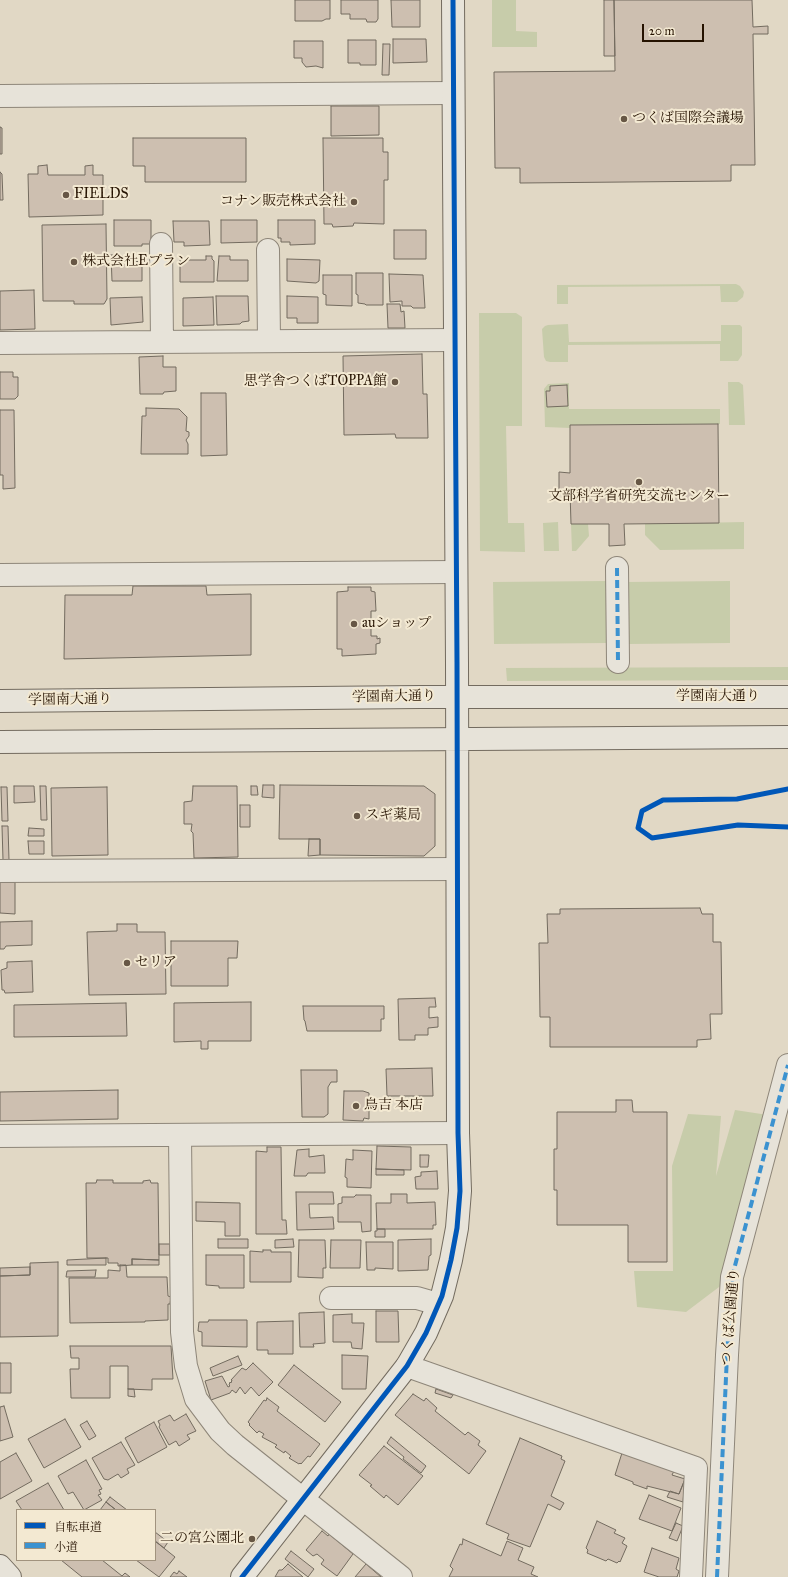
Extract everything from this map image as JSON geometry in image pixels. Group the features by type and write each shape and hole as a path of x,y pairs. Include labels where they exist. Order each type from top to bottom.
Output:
{"street":[{"path":"242,1577 407,1366 426,1333 438,1304 452,1260 457,1228 460,1191 458,1133 453,0"},
{"path":"0,96 453,93"},
{"path":"161,244 162,342"},
{"path":"268,250 269,341"},
{"path":"0,343 454,340"},
{"path":"617,568 618,662"},
{"path":"0,575 456,572"},
{"name":"学園南大通り","path":"0,701 457,697 788,697"},
{"path":"0,742 788,737"},
{"path":"0,871 457,869"},
{"name":"つくば公園通り","path":"717,1577 732,1277 788,1064"},
{"path":"0,1136 458,1133"},
{"path":"180,1134 182,1332 186,1366 196,1399 220,1431 235,1445 401,1577"},
{"path":"331,1298 417,1298 438,1304"},
{"path":"407,1366 696,1468 691,1577"},
{"path":"0,1566 10,1577"}],"green space":[{"path":"492,0 516,0 516,31 537,32 537,47 492,47"},
{"path":"736,284 740,286 744,292 743,297 737,302 721,302 720,286 568,287 568,304 557,304 557,285"},
{"path":"479,313 516,313 522,317 522,426 506,426 508,523 524,523 525,552 480,551"},
{"path":"568,324 569,342 721,341 721,325 740,325 742,327 742,355 738,361 720,361 720,344 568,345 568,362 546,361 544,357 542,329 548,325"},
{"path":"728,382 739,382 743,385 745,425 729,425"},
{"path":"569,383 569,409 720,409 720,424 570,425 570,428 545,427 544,389 548,384"},
{"path":"558,522 559,551 544,551 543,523"},
{"path":"744,522 744,549 660,550 645,535 645,524"},
{"path":"571,524 588,524 589,536 576,551 572,551"},
{"path":"606,581 607,643 494,644 493,582"},
{"path":"730,581 730,643 628,644 627,582"},
{"path":"788,667 788,680 507,681 506,668"},
{"path":"735,1110 768,1115 723,1284 686,1312 637,1307 634,1271 673,1271 672,1166 688,1114 721,1116 716,1176"}],"building":[{"path":"295,0 330,0 330,19 322,21 295,21"},
{"path":"341,0 378,0 378,19 376,22 367,22 366,19 350,19 350,14 341,14"},
{"path":"391,0 420,0 420,27 392,27"},
{"path":"604,0 614,0 615,56 604,56"},
{"name":"つくば国際会議場","path":"614,0 752,0 753,27 768,26 768,34 753,34 755,165 731,165 731,181 520,183 520,168 495,168 494,72 615,71"},
{"path":"393,39 426,39 427,62 393,63"},
{"path":"348,40 376,40 376,65 348,63"},
{"path":"294,41 323,41 323,68 316,66 306,67 302,62 302,58 294,58"},
{"path":"383,44 390,44 389,75 382,75"},
{"path":"331,106 379,106 379,135 331,136"},
{"path":"0,127 2,128 2,154 0,154"},
{"path":"133,138 246,138 246,182 145,182 145,166 133,166"},
{"name":"コナン販売株式会社","path":"323,138 383,138 383,152 388,152 388,180 384,180 384,224 354,223 353,226 333,227 332,224 324,224"},
{"name":"FIELDS","path":"47,165 48,175 85,175 85,166 93,165 93,175 103,175 103,215 29,217 28,174 38,174 38,166"},
{"path":"0,172 2,174 3,200 0,200"},
{"path":"114,220 151,220 151,244 142,244 142,246 114,246"},
{"path":"221,220 257,220 257,242 221,243"},
{"path":"278,220 315,220 315,244 290,245 290,242 281,242 281,238 278,238"},
{"path":"173,221 209,221 210,245 184,246 184,242 174,242"},
{"name":"株式会社Eプラン","path":"106,224 107,299 104,304 74,304 74,301 43,301 42,225"},
{"path":"394,230 426,230 426,259 394,259"},
{"path":"111,255 133,256 133,262 142,261 142,281 112,281"},
{"path":"206,256 212,256 214,261 214,282 180,282 180,260 206,260"},
{"path":"219,256 230,256 230,260 248,260 248,281 217,281"},
{"path":"287,259 320,260 319,281 316,283 287,281"},
{"path":"356,273 383,273 383,305 366,305 358,303 358,295 356,294"},
{"path":"389,274 423,275 425,308 402,306 402,301 390,302"},
{"path":"323,275 352,275 352,306 326,305 326,295 323,294"},
{"path":"34,290 35,329 0,330 0,291"},
{"path":"216,296 248,296 249,321 242,322 240,324 217,325"},
{"path":"287,296 318,297 318,323 297,323 297,318 287,318"},
{"path":"142,297 143,322 111,325 110,298"},
{"path":"213,297 214,325 183,326 183,298"},
{"path":"387,304 400,304 401,312 404,311 405,328 388,328"},
{"path":"422,354 423,394 427,394 428,438 396,438 395,434 344,435 343,356"},
{"path":"163,356 163,367 176,367 176,391 164,392 163,394 140,394 139,357"},
{"path":"0,372 13,372 13,377 18,377 18,396 15,399 0,399"},
{"path":"567,385 568,406 547,407 546,391 550,391 550,386"},
{"path":"201,393 226,393 227,455 201,456"},
{"path":"146,408 179,409 187,417 186,431 189,432 189,436 186,440 188,444 188,454 141,454 142,416 146,416"},
{"path":"0,410 14,410 15,488 3,489 3,475 0,475"},
{"name":"文部科学省研究交流センター","path":"718,424 719,523 624,524 625,545 609,546 609,524 571,524 570,491 559,491 559,472 570,473 570,425"},
{"path":"133,586 206,586 207,595 251,594 251,655 64,659 65,595 132,595"},
{"name":"auショップ","path":"348,587 371,587 371,591 375,592 376,611 371,611 371,636 377,636 377,639 380,638 380,643 376,644 376,654 342,656 342,649 337,649 337,592 348,591"},
{"path":"263,785 274,785 274,798 262,797"},
{"name":"スギ薬局","path":"280,785 424,786 435,794 435,846 424,856 320,855 320,839 279,839"},
{"path":"14,786 34,786 35,802 14,803"},
{"path":"40,786 46,786 47,820 41,820"},
{"path":"193,786 237,786 238,857 194,858 193,833 191,831 192,824 184,824 184,802 192,801"},
{"path":"251,786 257,786 258,795 251,795"},
{"path":"1,787 7,787 8,821 2,821"},
{"path":"107,787 108,855 52,856 51,788"},
{"path":"240,805 250,805 250,827 240,827"},
{"path":"2,826 8,826 9,860 3,860"},
{"path":"29,828 44,829 44,836 28,836"},
{"path":"309,839 320,839 320,855 308,856"},
{"path":"28,841 44,841 44,854 29,854"},
{"path":"0,882 15,882 15,914 0,913"},
{"path":"700,908 702,914 713,914 713,942 721,942 722,1014 710,1014 711,1039 697,1040 697,1047 550,1047 550,1017 540,1017 539,943 548,943 547,914 560,914 560,909"},
{"path":"32,921 32,945 6,946 4,949 0,949 0,922"},
{"name":"セリア","path":"117,924 137,924 137,932 165,932 166,994 89,995 87,932 117,931"},
{"path":"171,941 238,941 237,958 228,958 228,986 171,986"},
{"path":"32,961 33,992 5,993 4,990 2,990 1,970 7,968 7,962"},
{"path":"435,998 436,1007 429,1007 429,1018 438,1017 438,1027 428,1028 428,1035 415,1035 415,1040 399,1040 398,999"},
{"path":"251,1002 251,1041 208,1041 208,1049 201,1049 201,1041 174,1042 174,1003"},
{"path":"126,1003 127,1036 14,1037 14,1005"},
{"path":"303,1006 384,1006 384,1019 381,1019 381,1031 307,1031 304,1020"},
{"path":"432,1068 433,1096 387,1096 386,1069"},
{"path":"301,1070 337,1070 337,1082 331,1082 328,1087 328,1114 324,1117 302,1117"},
{"path":"118,1090 118,1119 0,1121 0,1092"},
{"name":"鳥吉 本店","path":"344,1091 363,1091 369,1093 369,1119 364,1118 363,1121 343,1120"},
{"path":"616,1100 632,1100 633,1112 667,1112 667,1262 628,1262 628,1225 557,1225 557,1190 554,1190 554,1149 557,1149 557,1112 616,1112"},
{"path":"377,1146 411,1147 411,1170 376,1169"},
{"path":"267,1147 281,1147 282,1220 286,1220 287,1234 256,1234 256,1151 267,1152"},
{"path":"309,1149 309,1157 324,1155 325,1173 308,1173 306,1176 294,1176 297,1150"},
{"path":"353,1150 372,1151 371,1188 347,1187 347,1178 345,1177 346,1159 353,1160"},
{"path":"420,1155 429,1155 428,1167 420,1167"},
{"path":"376,1169 404,1170 404,1175 376,1175"},
{"path":"437,1171 438,1189 416,1189 415,1177 421,1176 421,1172"},
{"path":"97,1180 113,1180 113,1183 143,1183 143,1181 150,1180 151,1183 158,1183 159,1260 132,1259 132,1265 118,1266 118,1263 108,1263 108,1258 87,1258 86,1183 96,1183"},
{"path":"296,1192 333,1192 334,1204 309,1204 310,1218 333,1217 334,1229 297,1230"},
{"path":"391,1194 407,1194 407,1203 435,1202 436,1225 433,1225 433,1229 377,1229 376,1203 391,1203"},
{"path":"356,1195 371,1195 371,1231 362,1232 361,1222 338,1222 338,1204 342,1203 342,1197 354,1197"},
{"path":"196,1202 240,1203 240,1236 225,1236 225,1222 196,1221"},
{"path":"377,1229 385,1229 385,1237 375,1237 375,1231 377,1231"},
{"path":"218,1239 248,1239 248,1248 218,1248"},
{"path":"293,1239 294,1247 275,1248 275,1240"},
{"path":"431,1239 431,1255 429,1256 428,1270 398,1271 398,1240"},
{"path":"299,1240 325,1240 326,1268 323,1268 323,1278 298,1277"},
{"path":"331,1240 361,1240 360,1268 330,1268"},
{"path":"366,1242 393,1242 393,1269 375,1268 375,1270 367,1270"},
{"path":"159,1244 170,1244 170,1255 159,1255"},
{"path":"263,1250 271,1250 271,1252 291,1252 291,1282 250,1282 250,1251 263,1252"},
{"path":"206,1255 244,1255 244,1288 219,1288 219,1286 206,1285"},
{"path":"106,1258 106,1265 67,1265 67,1260"},
{"path":"132,1259 159,1260 159,1265 132,1265"},
{"path":"58,1262 58,1336 0,1337 0,1276 30,1275 30,1263"},
{"path":"120,1265 126,1265 127,1277 167,1277 168,1296 171,1297 170,1304 168,1304 168,1320 145,1322 70,1323 69,1278 108,1278 108,1270 120,1271"},
{"path":"30,1267 30,1275 0,1276 0,1268"},
{"path":"96,1270 95,1277 66,1277 67,1271"},
{"path":"376,1311 398,1311 399,1342 376,1342"},
{"path":"324,1312 325,1343 313,1344 314,1347 300,1347 299,1313"},
{"path":"352,1314 352,1323 364,1323 362,1349 352,1348 351,1342 333,1342 333,1315"},
{"path":"209,1320 247,1320 247,1347 202,1346 202,1332 198,1331 199,1322 208,1322"},
{"path":"293,1321 293,1354 268,1354 268,1350 257,1350 257,1322"},
{"path":"70,1346 171,1346 173,1379 152,1379 152,1390 128,1389 128,1366 110,1366 110,1398 71,1398 70,1369 79,1369 79,1358 71,1358"},
{"path":"342,1355 368,1356 366,1389 342,1389"},
{"path":"238,1356 242,1365 213,1376 210,1368"},
{"path":"0,1363 11,1363 11,1393 0,1393"},
{"path":"253,1363 273,1382 259,1396 251,1387 245,1394 240,1387 236,1393 232,1390 230,1393 211,1400 205,1381 222,1376 228,1387 230,1386 231,1380 242,1368 246,1370"},
{"path":"294,1365 341,1402 325,1422 278,1385"},
{"path":"128,1389 134,1389 135,1397 128,1396"},
{"path":"436,1389 453,1395 451,1398 435,1393"},
{"path":"413,1394 424,1401 426,1398 437,1408 435,1411 465,1435 468,1432 480,1441 478,1445 486,1451 469,1474 395,1415"},
{"path":"267,1398 279,1407 277,1411 320,1444 310,1457 308,1456 301,1464 289,1458 291,1456 285,1451 284,1453 275,1447 277,1445 262,1437 264,1434 259,1431 257,1433 249,1425 250,1424 248,1422"},
{"path":"4,1406 13,1437 0,1441 0,1407"},
{"path":"186,1414 196,1431 187,1435 190,1439 179,1446 176,1441 169,1445 159,1427 160,1425 158,1421 170,1415 174,1421"},
{"path":"65,1419 81,1447 44,1468 28,1439"},
{"path":"87,1421 96,1436 89,1440 80,1425"},
{"path":"154,1422 167,1447 138,1463 125,1438"},
{"path":"391,1437 426,1466 421,1473 403,1459 404,1457 387,1443"},
{"path":"520,1438 562,1456 561,1459 565,1461 551,1496 564,1503 560,1510 548,1504 530,1547 507,1539 509,1534 486,1524"},
{"path":"121,1442 135,1465 127,1469 129,1473 121,1478 118,1474 108,1480 104,1479 92,1458"},
{"path":"384,1446 423,1476 398,1505 386,1495 384,1498 370,1486 372,1485 359,1475"},
{"path":"16,1453 32,1481 0,1499 0,1462"},
{"path":"622,1453 674,1471 672,1475 685,1479 679,1494 647,1486 647,1489 615,1475"},
{"path":"86,1460 102,1489 99,1490 101,1494 98,1495 102,1500 83,1509 73,1492 68,1494 58,1476"},
{"path":"685,1479 683,1502 667,1497 670,1491 679,1494"},
{"path":"48,1483 63,1509 21,1509 16,1501"},
{"path":"649,1495 681,1508 672,1531 639,1519"},
{"path":"110,1497 126,1509 115,1509 106,1502"},
{"path":"106,1502 115,1509 101,1509"},
{"path":"597,1521 616,1530 614,1533 625,1538 622,1543 627,1546 620,1562 619,1561 617,1563 608,1559 606,1561 587,1553 588,1550 586,1548"},
{"path":"676,1523 683,1526 677,1541 669,1538"},
{"path":"322,1531 328,1536 329,1534 353,1554 337,1576 321,1564 324,1560 317,1554 313,1556 306,1550"},
{"path":"156,1533 168,1542 164,1548 156,1542"},
{"path":"463,1539 501,1556 507,1541 523,1548 518,1560 534,1567 531,1574 538,1577 449,1577 453,1569 450,1566 460,1544 462,1545"},
{"path":"156,1542 175,1557 159,1577 137,1561 156,1561"},
{"path":"652,1548 679,1558 676,1569 679,1571 677,1577 659,1577 644,1572"},
{"path":"291,1551 314,1569 308,1577 285,1559"},
{"path":"62,1561 103,1561 122,1576 125,1573 130,1577 82,1577"},
{"path":"288,1564 303,1577 275,1577 279,1570 282,1570"},
{"path":"366,1564 381,1577 355,1577"},
{"path":"179,1571 187,1577 170,1577 174,1572 177,1574"}],"marked path":[{"path":"617,568 618,662"},
{"path":"717,1577 732,1277 788,1065"}],"cycle path":[{"path":"242,1577 407,1366 426,1333 442,1296 457,1228 460,1191 458,1133 453,0"},
{"path":"788,789 737,799 663,800 642,811 638,828 652,838 738,825 788,827"}],"place":[{"name":"つくば国際会議場","path":"624,119"},
{"name":"FIELDS","path":"66,195"},
{"name":"コナン販売株式会社","path":"354,202"},
{"name":"株式会社Eプラン","path":"74,262"},
{"name":"思学舎つくばTOPPA館","path":"395,382"},
{"name":"文部科学省研究交流センター","path":"639,482"},
{"name":"auショップ","path":"354,624"},
{"name":"スギ薬局","path":"357,816"},
{"name":"セリア","path":"127,963"},
{"name":"鳥吉 本店","path":"356,1106"},
{"name":"二の宮公園北","path":"252,1539"}]}
